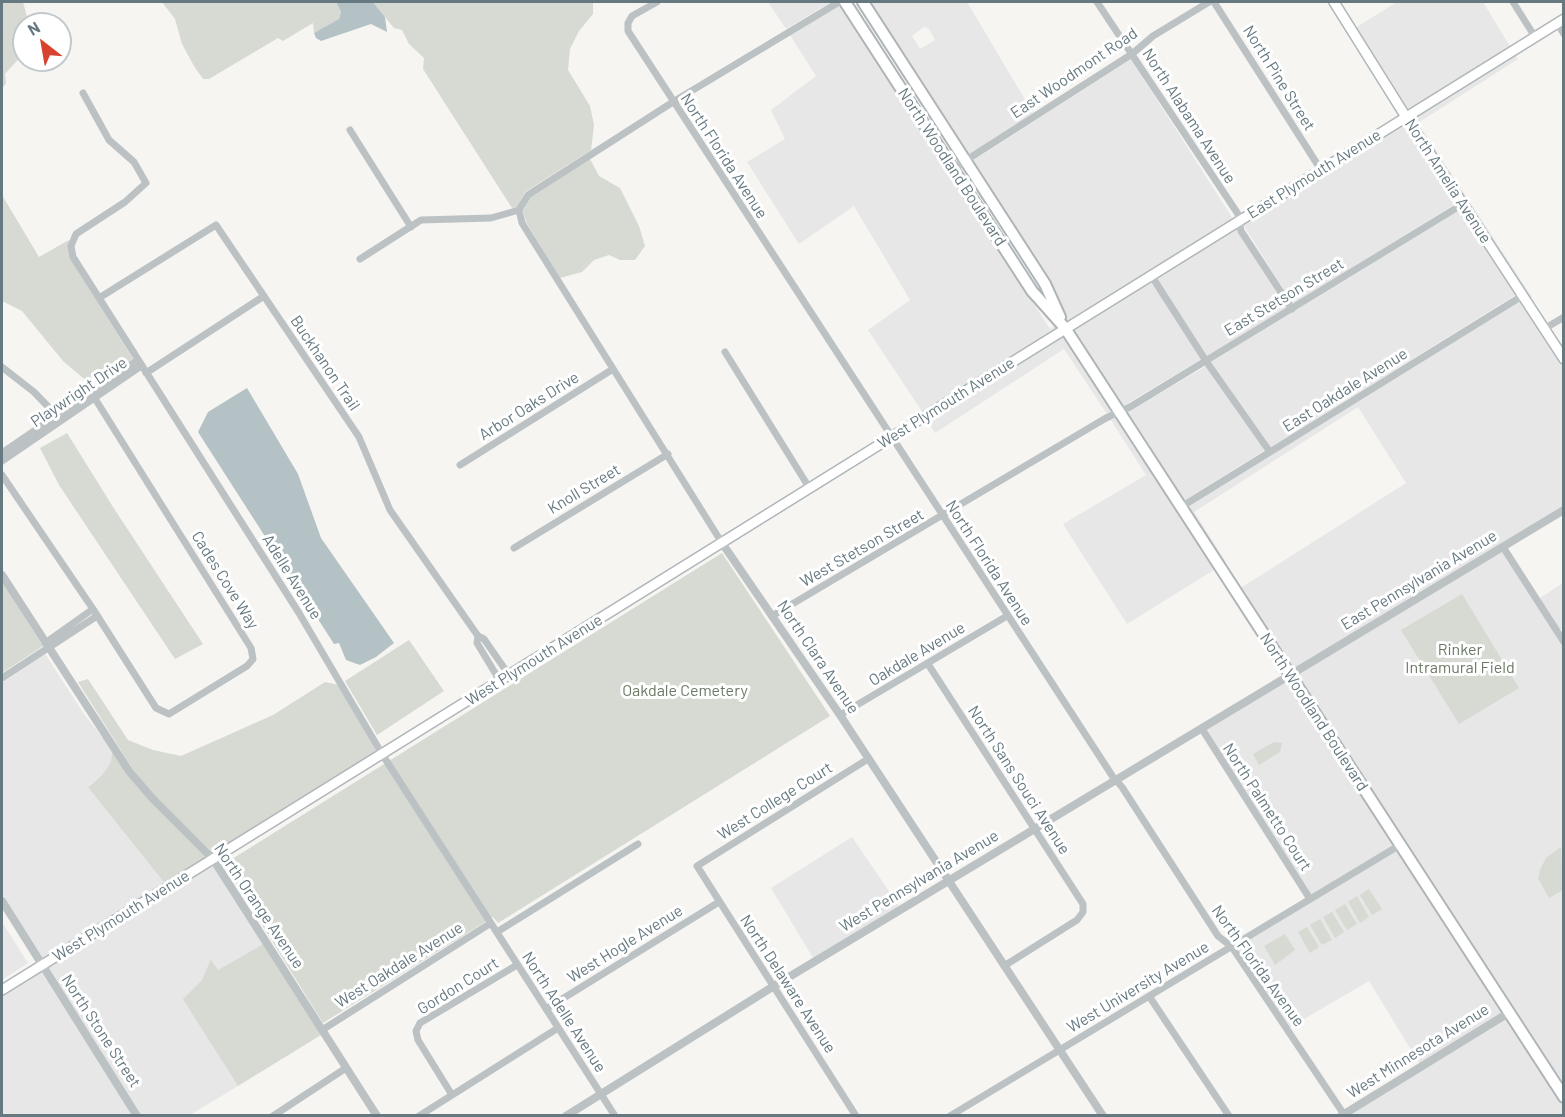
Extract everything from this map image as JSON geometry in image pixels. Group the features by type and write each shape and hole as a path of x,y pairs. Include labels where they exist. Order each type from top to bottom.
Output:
{"main road":[{"name":"North Woodland Boulevard","path":"845,2 1032,291 1065,328 1563,1097"},
{"name":"North Woodland Boulevard","path":"863,2 1046,284 1065,328"},
{"name":"North Amelia Avenue","path":"1334,2 1563,359"},
{"name":"East Plymouth Avenue","path":"1065,328 1560,21"},
{"name":"West Plymouth Avenue","path":"2,990 810,489 1065,328"}],"street":[{"name":"North Florida Avenue","path":"657,2 632,16 628,23 628,31 1006,616 1218,936 1232,947 1344,1115"},
{"path":"360,259 421,220 491,218 519,210 528,195 673,102 839,2"},
{"name":"North Alabama Avenue","path":"1097,2 1238,214 1241,231 1292,309"},
{"name":"East Woodmont Road","path":"954,168 1132,54 1153,36 1209,2"},
{"name":"North Pine Street","path":"1214,2 1321,170"},
{"path":"1513,2 1535,37"},
{"path":"1560,21 1563,34"},
{"name":"Adelle Avenue","path":"83,93 109,140 134,162 147,183 125,202 80,230 72,239 73,256 299,613 382,754 491,923"},
{"path":"350,130 411,227"},
{"name":"East Stetson Street","path":"1119,412 1462,204"},
{"name":"North Clara Avenue","path":"519,210 522,223 722,543 840,715 1103,1116"},
{"name":"Buckhanon Trail","path":"99,298 216,225 359,437 390,510 478,636 484,639 505,678"},
{"path":"1151,275 1206,361 1270,452"},
{"name":"Playwright Drive","path":"146,374 264,296"},
{"name":"East Oakdale Avenue","path":"1181,507 1522,296"},
{"path":"1544,329 1563,317"},
{"path":"725,352 810,489"},
{"name":"Playwright Drive","path":"2,453 94,397 139,363"},
{"name":"Playwright Drive","path":"2,461 58,418 139,363"},
{"path":"2,367 34,392 58,418"},
{"name":"Arbor Oaks Drive","path":"460,465 614,369"},
{"name":"Cades Cove Way","path":"2,476 156,708 169,714 247,666 253,659 252,648 94,397"},
{"name":"West Stetson Street","path":"772,616 1119,412"},
{"name":"Knoll Street","path":"514,548 668,454"},
{"name":"East Pennsylvania Avenue","path":"1290,675 1563,510"},
{"path":"1503,547 1560,630 1563,642"},
{"name":"North Orange Avenue","path":"2,575 129,771 152,798 213,859 377,1116"},
{"path":"2,678 95,613"},
{"name":"Oakdale Avenue","path":"840,715 1006,616"},
{"name":"North Sans Souci Avenue","path":"928,664 1083,904 1083,912 1077,920 1004,966"},
{"name":"West Pennsylvania Avenue","path":"566,1116 774,986 1290,675"},
{"name":"North Palmetto Court","path":"1202,729 1310,899"},
{"name":"West College Court","path":"697,866 868,759"},
{"path":"497,932 638,844"},
{"name":"West University Avenue","path":"950,1116 1401,845"},
{"name":"North Delaware Avenue","path":"697,866 856,1116"},
{"name":"North Stone Street","path":"2,901 137,1116"},
{"name":"West Hogle Avenue","path":"546,1009 719,902"},
{"name":"North Adelle Avenue","path":"491,923 615,1116"},
{"name":"West Oakdale Avenue","path":"322,1030 491,923"},
{"name":"Gordon Court","path":"452,1095 418,1040 416,1031 420,1023 517,965"},
{"path":"1149,996 1229,1116"},
{"name":"West Minnesota Avenue","path":"1344,1115 1510,1012"},
{"path":"419,1116 558,1028"},
{"path":"273,1116 346,1068"}],"shaded area":[{"path":"336,2 373,2 385,17 387,32 371,24 321,41 314,33 339,19 341,12"},
{"path":"768,2 831,2 786,29"},
{"path":"868,2 967,2 1033,113 967,156","holes":["924,27 929,29 935,40 920,49 912,36"]},
{"path":"1397,2 1483,2 1511,48 1407,112 1355,28"},
{"path":"840,5 1050,329 1057,324 1059,327 923,413 868,330 910,300 854,206 799,244 747,162 785,139 771,110 816,76 790,35"},
{"path":"1515,54 1518,59 1418,123 1532,297 1529,299 1411,119"},
{"path":"1131,59 1233,219 1066,322 1064,318 1066,316 971,162"},
{"path":"1405,122 1458,202 1293,304 1242,223"},
{"path":"1462,209 1517,294 1271,447 1211,362"},
{"path":"1236,227 1287,307 1207,356 1156,277"},
{"path":"1151,280 1201,359 1120,408 1070,329"},
{"path":"1522,296 1563,361 1563,509 1503,547 1537,600 1563,583 1563,628 1557,632 1564,642 1563,1115 1345,1115 1421,1066 1369,981 1287,1029 1232,947 1310,899 1202,729 1290,675 1236,591 1406,483 1358,407 1194,512 1226,562 1223,564 1186,508"},
{"path":"1064,333 1114,410 1107,414 1064,349 935,433 927,420"},
{"path":"1206,366 1265,450 1182,502 1125,414"},
{"path":"247,388 298,474 321,538 394,643 376,657 360,665 346,660 339,643 334,644 198,432 208,412"},
{"path":"1118,417 1217,568 1127,624 1063,524 1146,475 1111,420"},
{"path":"45,654 84,714 112,750 111,762 102,775 88,786 182,874 42,961 2,894 2,683"},
{"path":"852,837 899,906 813,958 771,888"},
{"path":"213,864 263,944 218,970 212,960 202,980 184,999 238,1086 190,1115 141,1115 46,967"},
{"path":"2,922 28,963 2,980"},
{"path":"41,971 133,1115 2,1116 2,995"}],"green space":[{"path":"2,2 23,2 26,12 12,12 12,66 5,74 6,83 2,89"},
{"path":"162,2 336,2 341,12 339,19 314,33 313,23 283,41 278,38 209,79 203,79 182,44 175,19"},
{"path":"373,2 593,2 593,14 579,31 570,49 568,70 590,106 594,125 591,150 525,192 517,207 512,208 423,69 424,58 409,44 402,30 394,28"},
{"path":"590,159 599,176 620,188 639,226 645,246 635,260 620,260 609,255 594,260 582,272 560,278 526,222 523,211 530,198"},
{"path":"2,195 39,257 69,240 70,258 133,359 90,384 63,361 22,311 2,301"},
{"path":"67,433 203,644 175,659 59,485 40,448"},
{"name":"Oakdale Cemetery","path":"722,553 830,716 498,923 493,917 323,1023 224,864"},
{"path":"2,582 43,646 2,673"},
{"name":"Rinker Intramural Field","path":"1462,594 1519,688 1459,724 1401,630"},
{"path":"409,640 444,691 377,735 345,681"},
{"path":"88,679 128,740 153,750 181,756 273,715 325,682 339,685 377,753 214,854 154,796 132,768 78,682"},
{"path":"1274,742 1282,743 1280,752 1259,765 1253,754"},
{"path":"112,750 208,858 164,882 88,787 102,775 111,762"},
{"path":"1561,847 1563,890 1549,898 1538,878 1546,858"},
{"path":"1369,889 1382,909 1372,915 1360,895"},
{"path":"1357,896 1369,917 1360,923 1348,902"},
{"path":"1345,904 1357,924 1347,930 1335,910"},
{"path":"1332,912 1344,932 1335,938 1323,917"},
{"path":"1320,919 1332,940 1322,945 1310,925"},
{"path":"1307,927 1319,947 1310,953 1298,932"},
{"path":"1285,934 1295,950 1275,965 1264,946"},
{"path":"263,944 321,1035 238,1086 183,999 202,980 211,959 218,970"}]}
